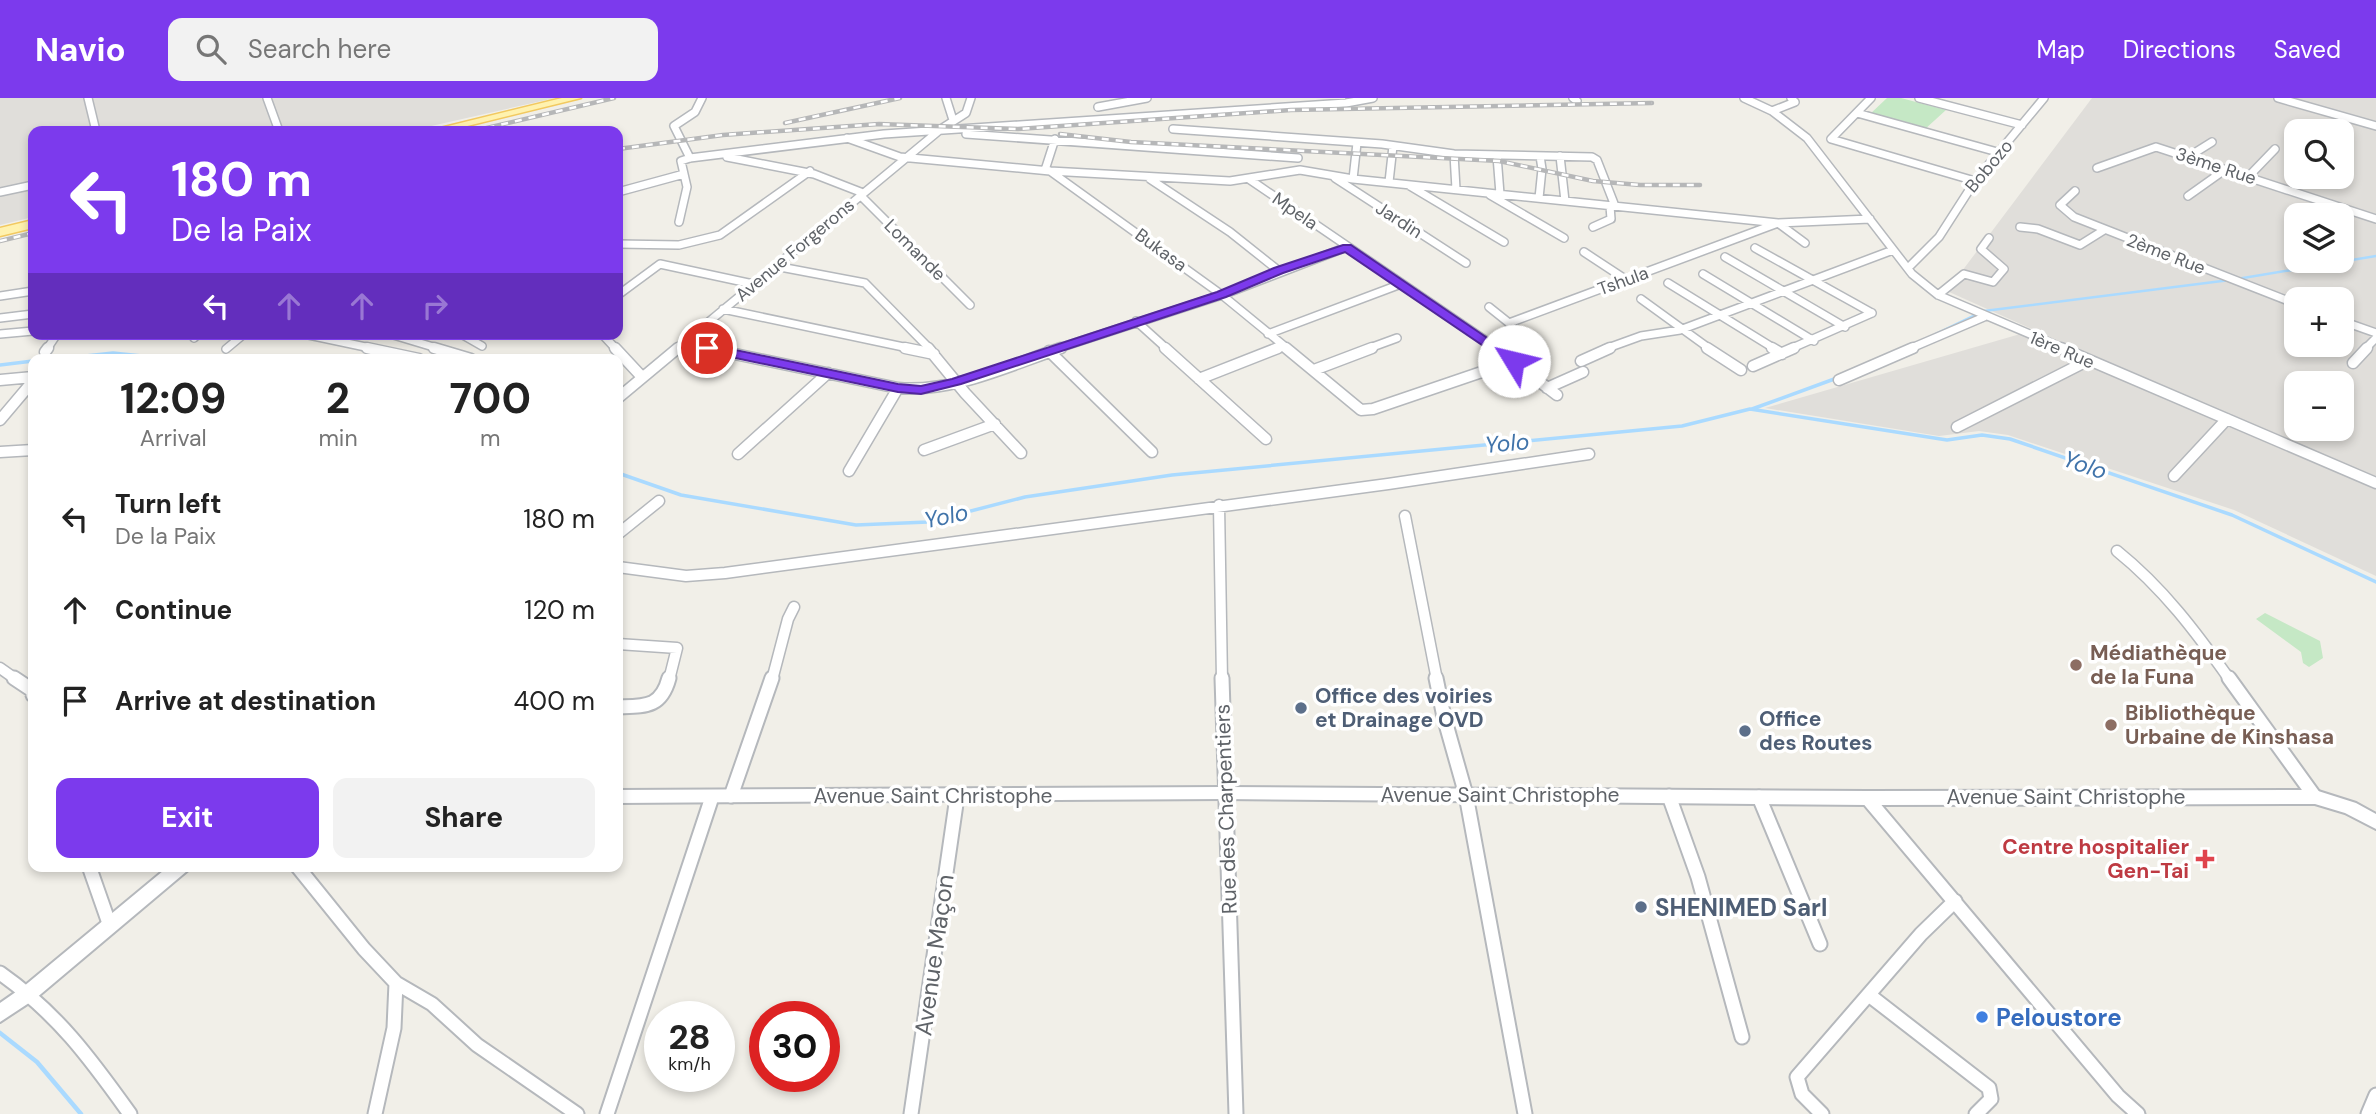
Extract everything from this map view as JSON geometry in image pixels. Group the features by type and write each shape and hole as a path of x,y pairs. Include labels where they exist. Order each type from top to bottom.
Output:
{"main road":[{"path":"456,126 576,98"},
{"path":"0,232 28,225"}],"street":[{"path":"88,98 95,126"},
{"path":"267,98 277,126"},
{"path":"690,158 674,126 690,118 699,109 702,98"},
{"path":"946,98 953,120"},
{"name":"Avenue Forgerons","path":"623,394 861,194 965,113 971,98"},
{"path":"1118,98 1135,118"},
{"path":"1098,107 1147,98"},
{"path":"679,222 687,187 687,178 681,162 690,158 847,138 1346,103 1373,98"},
{"name":"1ère Rue","path":"1744,98 1772,111 1807,138 1917,280 1938,296 2376,483"},
{"path":"1772,111 1795,102 1791,98"},
{"path":"1871,98 1831,138 1975,181"},
{"path":"1919,98 2022,125"},
{"name":"Bobozo","path":"1908,268 1939,237 1975,181 2044,98"},
{"path":"2278,98 2376,126"},
{"path":"1857,113 2001,153"},
{"path":"1173,129 1393,146 1454,154 1592,157 1597,160 1613,206 1611,219 1593,227"},
{"path":"939,131 1298,158"},
{"path":"847,138 907,158 1047,171 1149,178 1249,179 1294,170 1333,177 1778,223 1870,219"},
{"path":"1047,171 1055,139"},
{"path":"1294,170 1304,140"},
{"path":"2188,157 2212,142"},
{"path":"1353,179 1357,143"},
{"path":"1388,182 1393,146"},
{"name":"3ème Rue","path":"2097,169 2156,146 2376,219"},
{"path":"2248,177 2275,149"},
{"path":"1454,154 1456,189"},
{"name":"Lomande","path":"714,155 810,171 836,179 861,194 970,306"},
{"path":"1497,156 1502,181 1500,194"},
{"path":"1539,198 1542,169 1540,156"},
{"path":"1560,156 1565,201"},
{"path":"2188,196 2226,169"},
{"path":"623,244 679,245 706,239 731,229 810,171"},
{"name":"Bukasa","path":"1047,171 1222,295 1362,410 1514,361"},
{"path":"623,191 684,174"},
{"name":"Jardin","path":"1333,177 1466,263"},
{"path":"1149,178 1230,232 1279,271"},
{"name":"Mpela","path":"1249,179 1514,361 1557,395"},
{"path":"1409,185 1504,242"},
{"path":"0,192 28,186"},
{"name":"2ème Rue","path":"2076,191 2060,205 2064,211 2104,230 2284,299"},
{"path":"1488,193 1564,238"},
{"path":"1778,223 1805,243"},
{"name":"Tshula","path":"1509,323 1778,223"},
{"path":"2020,227 2038,229 2080,244 2104,230"},
{"path":"1938,296 1965,274 1993,282 2002,275 2004,269 1981,249 1989,238"},
{"path":"683,343 898,388 921,390 957,382 1136,321 1222,295 1347,247"},
{"path":"1753,366 1872,313 1755,248"},
{"path":"1581,361 1617,343 1655,332 1680,330 1893,250"},
{"path":"1584,252 1625,279"},
{"path":"1725,257 1844,327"},
{"path":"623,291 660,264 753,284"},
{"path":"775,266 865,283 934,354 1021,453"},
{"path":"1703,274 1814,341"},
{"path":"1668,283 1782,354"},
{"path":"1268,334 1401,284"},
{"path":"0,296 28,292"},
{"path":"1641,299 1680,330 1741,370"},
{"path":"1489,307 1509,323 1520,340 1514,361"},
{"path":"723,309 934,354"},
{"path":"0,318 28,315"},
{"path":"1839,380 1981,315"},
{"path":"1136,321 1266,439"},
{"path":"2353,363 2376,336 2354,326"},
{"path":"0,334 28,331"},
{"path":"1314,370 1397,338"},
{"path":"45,352 53,340"},
{"path":"226,349 237,340"},
{"path":"332,340 396,354"},
{"path":"409,340 455,354"},
{"path":"472,340 482,346"},
{"path":"608,340 621,354"},
{"path":"1199,379 1282,346"},
{"path":"1049,351 1152,452"},
{"path":"623,357 642,377"},
{"path":"1957,427 2087,361"},
{"path":"1547,388 1583,372"},
{"path":"738,454 828,373"},
{"path":"0,380 28,379"},
{"path":"0,420 28,385"},
{"path":"849,471 898,388"},
{"path":"2174,476 2227,419"},
{"path":"924,450 995,425"},
{"path":"0,452 28,450"},
{"path":"623,568 686,576 724,573 1388,484 1589,454"},
{"path":"623,530 659,501"},
{"name":"Rue des Charpentiers","path":"1219,505 1224,793 1236,1114"},
{"path":"1405,516 1444,717 1466,795 1525,1114"},
{"path":"2117,551 2138,568 2181,612 2315,797"},
{"path":"731,796 767,698 788,618 794,607"},
{"path":"623,644 677,648 665,694 660,700 654,704 623,707"},
{"path":"0,668 28,686"},
{"name":"Avenue Saint Christophe","path":"623,797 957,797 1224,793 1867,798 2315,797 2350,808 2376,822"},
{"path":"1669,796 1698,877 1742,1037"},
{"path":"607,1114 712,797"},
{"name":"Avenue Maçon","path":"911,1114 957,797"},
{"path":"1759,797 1819,944"},
{"path":"1867,798 2118,1096 2138,1114"},
{"path":"91,872 110,926"},
{"path":"4,1011 174,872"},
{"path":"302,872 364,949 396,983 432,1004 477,1045 577,1114"},
{"path":"1822,1114 1804,1098 1797,1087 1797,1077 1922,934 1955,901"},
{"path":"0,972 29,993 81,1045 130,1114"},
{"path":"375,1114 394,1028 396,983"},
{"path":"1869,995 1989,1088 1991,1099 1976,1114"},
{"path":"2368,1114 2376,1096"}],"shaded area":[{"path":"0,98 555,98 431,126 28,126 28,218 0,225"},
{"path":"2092,98 2376,98 2376,576 2234,510 2008,435 1979,431 1939,436 1765,408 2034,330 1947,291"}],"green space":[{"path":"1887,98 1901,98 1946,110 1924,130 1869,115"},
{"path":"2265,613 2320,641 2323,658 2309,667 2303,663 2301,652 2256,619"}],"waterway":[{"path":"2237,279 2376,256"},
{"path":"1936,334 1984,311 2230,280"},
{"name":"Yolo","path":"104,354 123,354"},
{"name":"Yolo","path":"0,365 28,362"},
{"path":"1752,409 1837,378"},
{"name":"Yolo","path":"623,475 681,495 856,525 928,522 1025,497 1172,475 1682,426 1750,409 1947,440 1982,435 2010,439 2232,515 2376,582"},
{"path":"0,1033 37,1062 81,1114"}],"railway":[{"path":"495,126 614,98"},
{"path":"785,123 900,98"},
{"path":"623,148 723,135 879,124 1018,129 1291,110 1652,103"},
{"path":"1060,134 1131,142 1499,161 1593,181 1640,185 1700,185"},
{"path":"0,241 28,234"}],"place":[{"name":"Médiathèque de la Funa","path":"2076,665"},
{"name":"Office des voiries et Drainage OVD","path":"1301,708"},
{"name":"Bibliothèque Urbaine de Kinshasa","path":"2111,725"},
{"name":"Office des Routes","path":"1745,731"},
{"name":"Centre hospitalier Gen-Tai","path":"2205,859"},
{"name":"SHENIMED Sarl","path":"1641,907"},
{"name":"Peloustore","path":"1982,1017"}],"route":[{"path":"707,348 898,388 921,390 957,382 1222,295 1347,247 1514,361"}]}
